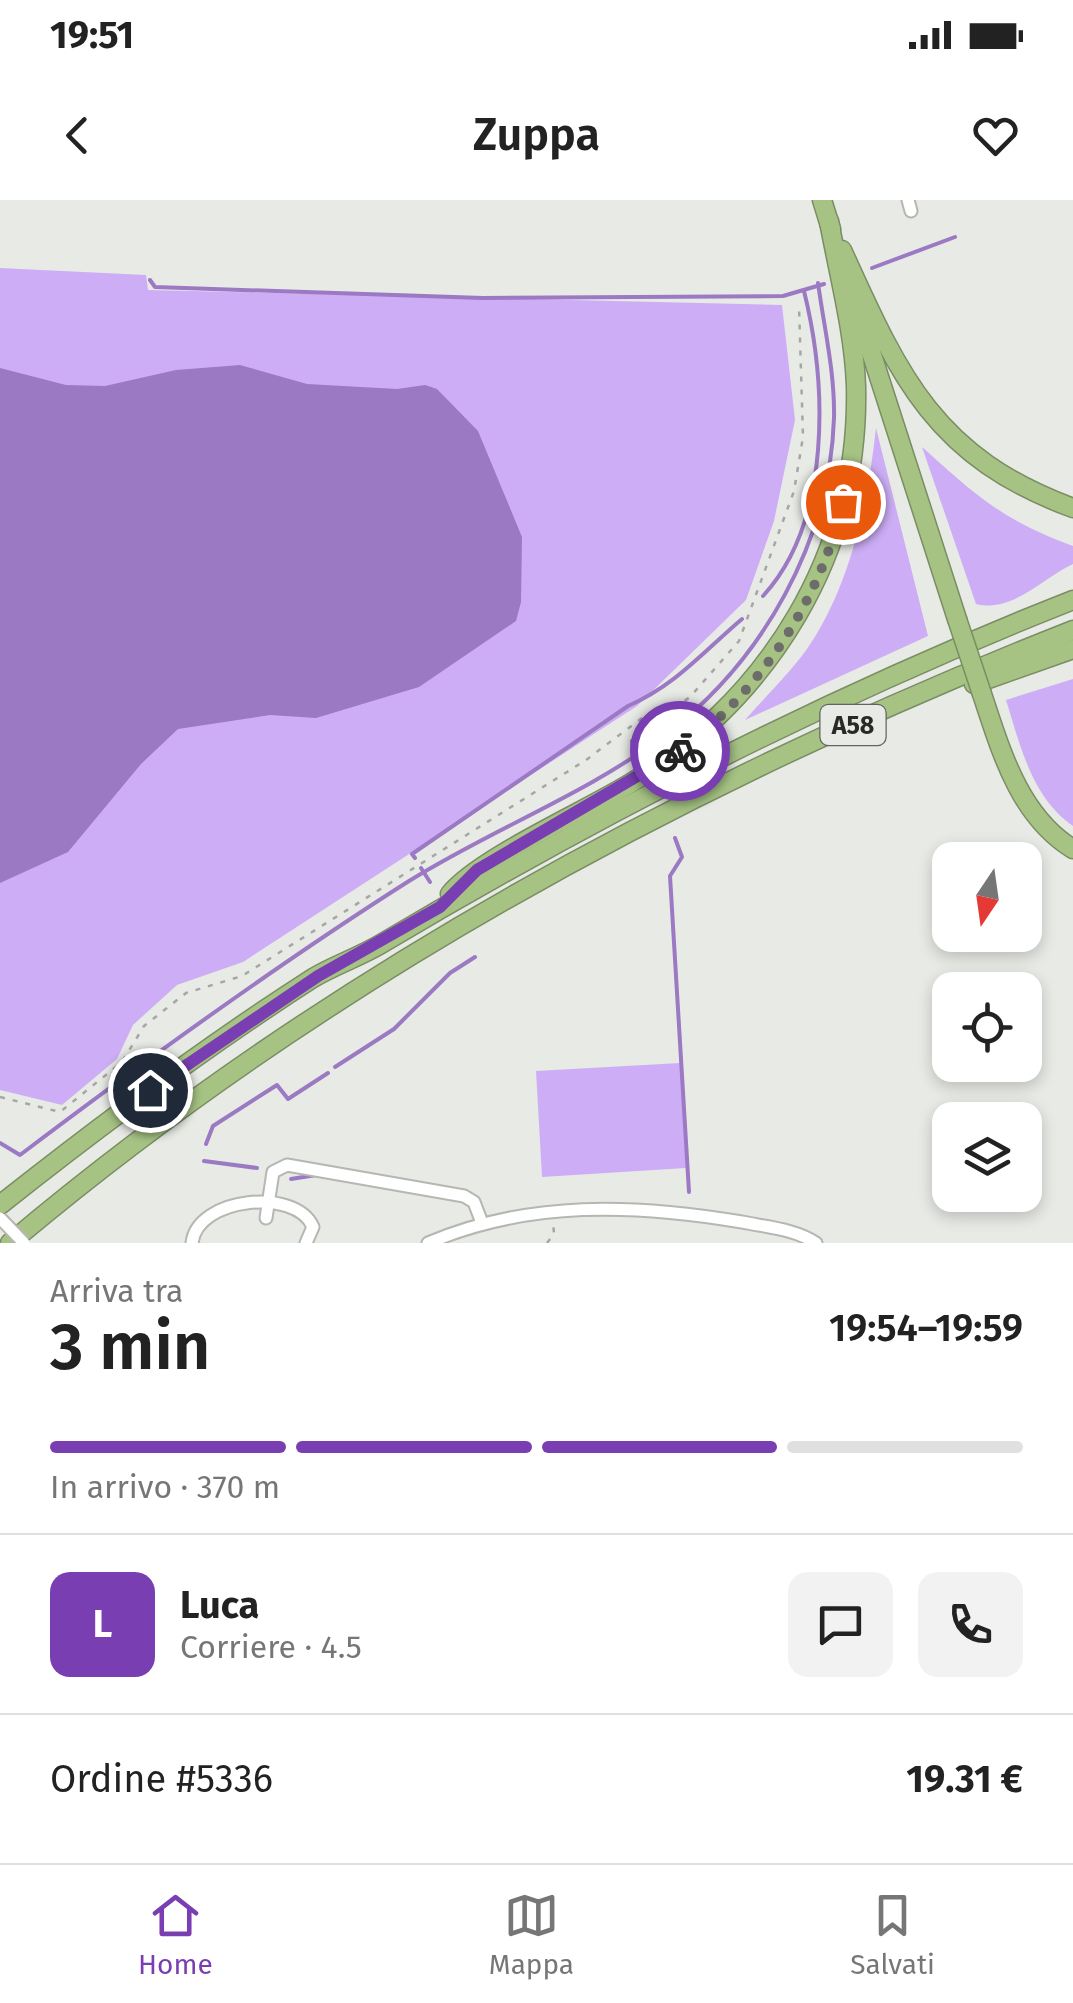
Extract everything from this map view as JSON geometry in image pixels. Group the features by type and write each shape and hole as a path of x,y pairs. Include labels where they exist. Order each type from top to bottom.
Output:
{"highway":[{"name":"A58","path":"822,200 982,694 1020,792 1049,830 1073,848"},
{"name":"A58","path":"829,221 891,359 924,408 956,440 996,470 1073,508"},
{"name":"A58","path":"440,907 477,870 628,785 698,737 750,684 794,624 838,523 854,444 854,357 829,221"},
{"name":"A58","path":"0,1206 211,1047 318,976 440,907 742,744 1073,600"},
{"name":"A58","path":"10,1243 162,1122 428,948 637,828 841,730 1073,630"},
{"name":"A58","path":"841,730 1073,648"}],"street":[{"path":"266,1218 274,1167 287,1165 464,1196 474,1202 482,1223"},
{"path":"192,1243 194,1231 216,1211 268,1204 308,1216 313,1227 306,1243"},
{"path":"428,1243 482,1223 552,1210 632,1209 762,1226 816,1243"},
{"path":"0,1218 24,1243"}],"path":[{"path":"0,1097 46,1112 66,1109 122,1062 144,1026 186,993 242,976 586,760 646,715 670,711 690,698 739,641 786,524 802,437 799,306"},
{"path":"547,1243 554,1234 552,1210"}],"shaded area":[{"path":"0,268 146,275 148,290 782,305 795,420 774,521 746,600 637,706 243,962 177,985 133,1025 117,1059 62,1105 0,1090"},
{"path":"240,365 307,384 397,389 425,385 437,389 478,431 522,537 521,602 516,621 419,687 316,718 270,715 178,729 141,764 68,852 0,883 0,368 66,385 105,386 176,370"},
{"path":"876,428 928,636 745,720 807,649 835,599 862,514"},
{"path":"922,447 991,505 1073,546 1073,564 1015,599 1002,604 976,604"},
{"path":"1073,679 1073,826 1037,786 1006,700"},
{"path":"680,1063 686,1168 542,1177 536,1071"}],"waterway":[{"path":"872,268 955,237"},
{"path":"150,280 155,287 483,298 783,296 824,284"},
{"path":"0,1143 20,1155 212,1014 359,913 441,862 635,756 700,705 732,672 785,595 805,553 830,464 834,401 818,283"},
{"path":"763,596 786,565 802,530 818,450 817,367 804,291"},
{"path":"415,858 412,854 675,678 742,619"},
{"path":"635,761 632,741 661,726 665,707"},
{"path":"675,838 682,857 670,876 689,1192"},
{"path":"421,868 430,882"},
{"path":"335,1067 394,1029 450,973 475,957"},
{"path":"206,1144 213,1126 277,1085 288,1099 328,1073"},
{"path":"204,1161 257,1168"},
{"path":"291,1179 316,1175"}],"way so far":[{"path":"680,751 737,700 794,624 826,558 843,502"}],"route":[{"path":"150,1090 318,976 440,907 454,888 477,870 584,811 680,751"}]}
